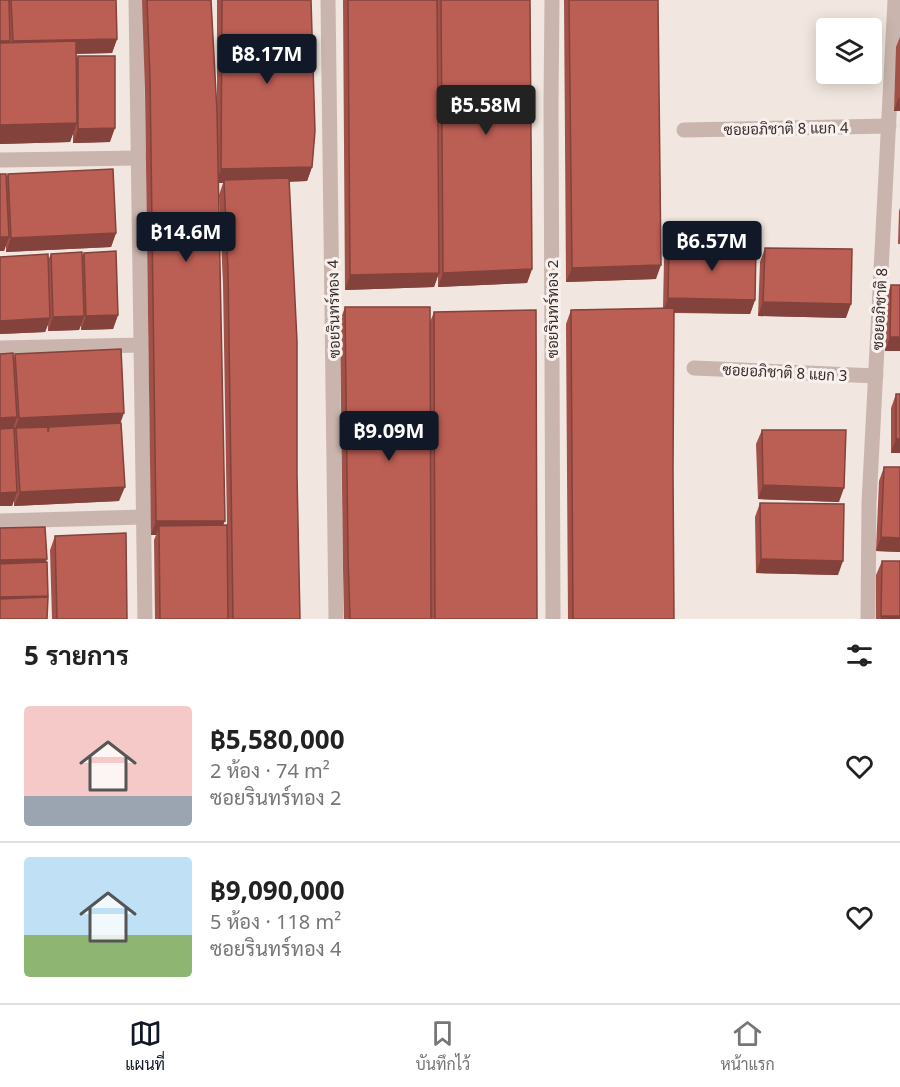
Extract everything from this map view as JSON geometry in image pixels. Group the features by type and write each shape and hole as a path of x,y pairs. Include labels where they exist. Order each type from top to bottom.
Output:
{"street":[{"path":"136,0 146,619"},
{"name":"ซอยรินทร์ทอง 4","path":"328,0 336,619"},
{"name":"ซอยรินทร์ทอง 2","path":"552,0 553,619"},
{"name":"ซอยอภิชาติ 8","path":"868,619 869,503 895,0"},
{"name":"ซอยอภิชาติ 8 แยก 4","path":"684,130 889,126"},
{"path":"0,160 139,158"},
{"path":"0,348 141,345"},
{"name":"ซอยอภิชาติ 8 แยก 3","path":"694,368 876,376"},
{"path":"0,521 144,517"}],"building":[{"path":"0,0 9,0 10,41 0,41"},
{"path":"11,0 116,0 117,39 13,41"},
{"path":"147,0 211,0 217,112 225,521 156,521"},
{"path":"222,0 311,0 315,131 312,167 221,169"},
{"path":"348,0 437,0 439,273 350,275"},
{"path":"441,0 530,0 532,269 443,273"},
{"path":"569,0 658,0 661,265 572,268"},
{"path":"76,41 77,123 0,125 0,43"},
{"path":"78,56 115,56 115,128 78,129"},
{"path":"113,169 116,233 11,238 8,174"},
{"path":"0,174 6,174 9,237 0,237"},
{"path":"289,178 297,341 300,619 233,619 228,270 224,180"},
{"path":"669,245 756,246 755,300 668,298"},
{"path":"765,248 852,249 851,304 763,302"},
{"path":"116,251 118,315 86,316 84,253"},
{"path":"82,252 84,316 53,317 51,254"},
{"path":"48,254 50,318 0,321 0,257"},
{"path":"891,285 900,285 900,337 890,337"},
{"path":"345,307 430,307 431,619 350,619"},
{"path":"674,308 674,619 573,619 571,310"},
{"path":"536,310 537,619 435,619 434,312"},
{"path":"121,349 124,413 19,418 15,354"},
{"path":"13,353 17,417 0,418 0,354"},
{"path":"896,394 900,394 900,439 896,439"},
{"path":"121,423 125,487 20,492 16,428 48,427 48,432 49,427"},
{"path":"14,428 17,492 0,493 0,429"},
{"path":"762,430 846,430 844,488 763,485"},
{"path":"884,467 900,467 900,538 881,537"},
{"path":"760,503 844,504 843,561 761,559"},
{"path":"227,525 228,619 160,619 159,526"},
{"path":"45,527 47,559 0,560 0,528"},
{"path":"126,533 127,619 57,619 55,536"},
{"path":"882,561 900,561 900,616 881,616"},
{"path":"47,562 48,596 0,597 0,564"},
{"path":"48,597 47,619 0,619 0,599"}]}
